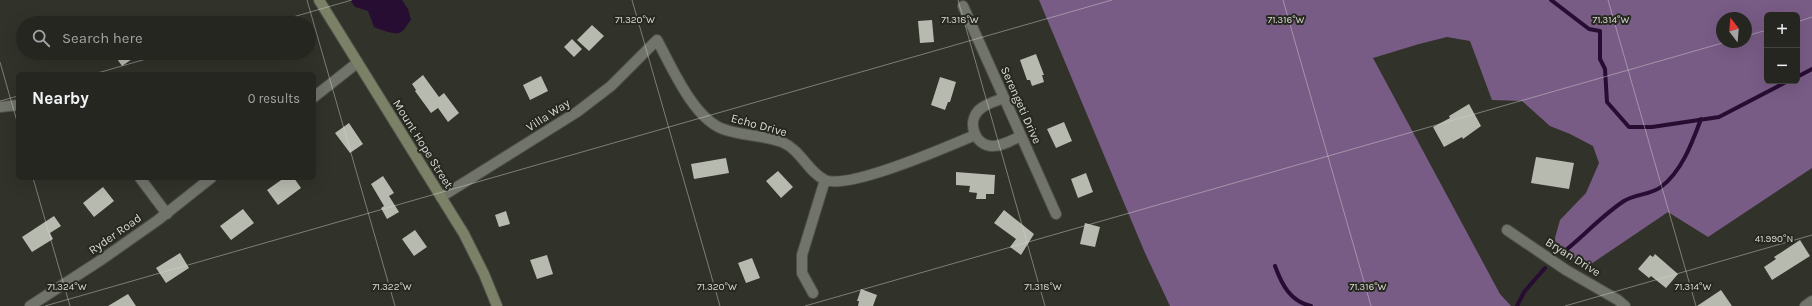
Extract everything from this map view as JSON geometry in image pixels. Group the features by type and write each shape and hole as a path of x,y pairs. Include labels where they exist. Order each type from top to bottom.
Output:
{"street":[{"name":"Mount Hope Street","path":"319,0 474,253 497,306"},
{"name":"Serengeti Drive","path":"963,6 1056,214"},
{"name":"Echo Drive","path":"657,40 693,103 710,123 722,128 768,138 786,144 794,149 816,173 825,180"},
{"name":"Villa Way","path":"441,197 560,124 611,86 657,40"},
{"path":"316,95 357,63"},
{"path":"1004,98 979,110 974,116 972,124 975,135 983,143 990,146 997,146 1021,136"},
{"path":"0,107 16,106"},
{"path":"813,293 802,273 802,255 825,180 844,181 895,167 975,135"},
{"path":"142,180 167,214"},
{"name":"Ryder Road","path":"30,306 101,260 167,214 209,180"},
{"name":"Bryan Drive","path":"1507,230 1566,270 1618,300 1625,306"},
{"path":"1805,306 1812,302"}],"shaded area":[{"path":"350,0 402,0 408,9 411,20 404,30 399,33 383,31 374,27 368,11 355,7"},
{"path":"1039,0 1812,0 1812,168 1708,237 1668,212 1588,266 1556,248 1555,238 1560,220 1586,193 1599,163 1593,146 1550,126 1522,101 1492,100 1470,41 1447,37 1373,58 1500,294 1511,306 1170,306 1145,253"}],"building":[{"path":"932,20 934,42 920,43 918,21"},
{"path":"592,25 604,36 589,51 577,40"},
{"path":"572,39 582,49 574,57 564,47"},
{"path":"1036,54 1044,75 1042,75 1044,82 1032,86 1030,80 1027,80 1020,60"},
{"path":"118,60 131,60 122,66"},
{"path":"423,75 439,97 444,93 459,113 448,122 438,108 431,113 415,91 416,90 412,84"},
{"path":"541,76 548,91 530,100 523,85"},
{"path":"940,77 956,82 950,102 948,102 945,110 931,105"},
{"path":"1469,104 1481,126 1463,139 1462,137 1444,147 1433,127 1450,118 1449,116"},
{"path":"1064,122 1072,141 1056,148 1047,129"},
{"path":"349,123 363,144 350,153 335,133"},
{"path":"1536,157 1574,163 1569,189 1531,183"},
{"path":"726,158 729,173 694,179 691,164"},
{"path":"778,171 793,187 781,198 766,181"},
{"path":"956,172 995,175 994,194 986,194 986,199 976,199 977,193 969,192 970,186 956,185"},
{"path":"1086,173 1093,192 1078,198 1071,179"},
{"path":"383,176 394,193 389,196 399,212 387,219 381,208 384,206 371,184"},
{"path":"281,180 295,180 301,188 278,205 267,190"},
{"path":"103,187 114,201 94,217 83,203"},
{"path":"243,209 254,223 231,240 220,226"},
{"path":"1004,210 1034,234 1021,255 1010,247 1016,239 994,223"},
{"path":"506,211 510,224 499,227 495,215"},
{"path":"54,216 61,226 50,233 53,239 32,252 22,237"},
{"path":"1085,223 1100,227 1095,247 1080,244"},
{"path":"415,230 427,247 414,256 402,239"},
{"path":"1800,240 1810,256 1772,280 1764,267 1776,259 1774,257"},
{"path":"180,253 189,268 166,283 156,268"},
{"path":"1655,254 1678,274 1666,288 1651,276 1649,278 1638,269 1650,255 1653,257"},
{"path":"547,255 553,274 537,279 530,260"},
{"path":"752,258 760,278 746,283 738,263"},
{"path":"861,289 877,295 873,306 858,306 859,301 857,301"},
{"path":"1721,290 1732,306 1697,306"},
{"path":"128,294 136,306 108,306"}],"waterway":[{"path":"1551,0 1589,29 1600,31 1600,59 1605,69 1607,102 1629,127 1652,127 1719,117 1782,84"},
{"path":"1800,75 1812,69"},
{"path":"1561,254 1624,201 1657,190 1661,187 1681,165 1701,119"},
{"path":"1275,266 1284,286 1292,296 1304,304 1311,306"},
{"path":"1517,306 1524,292 1545,268"}]}
